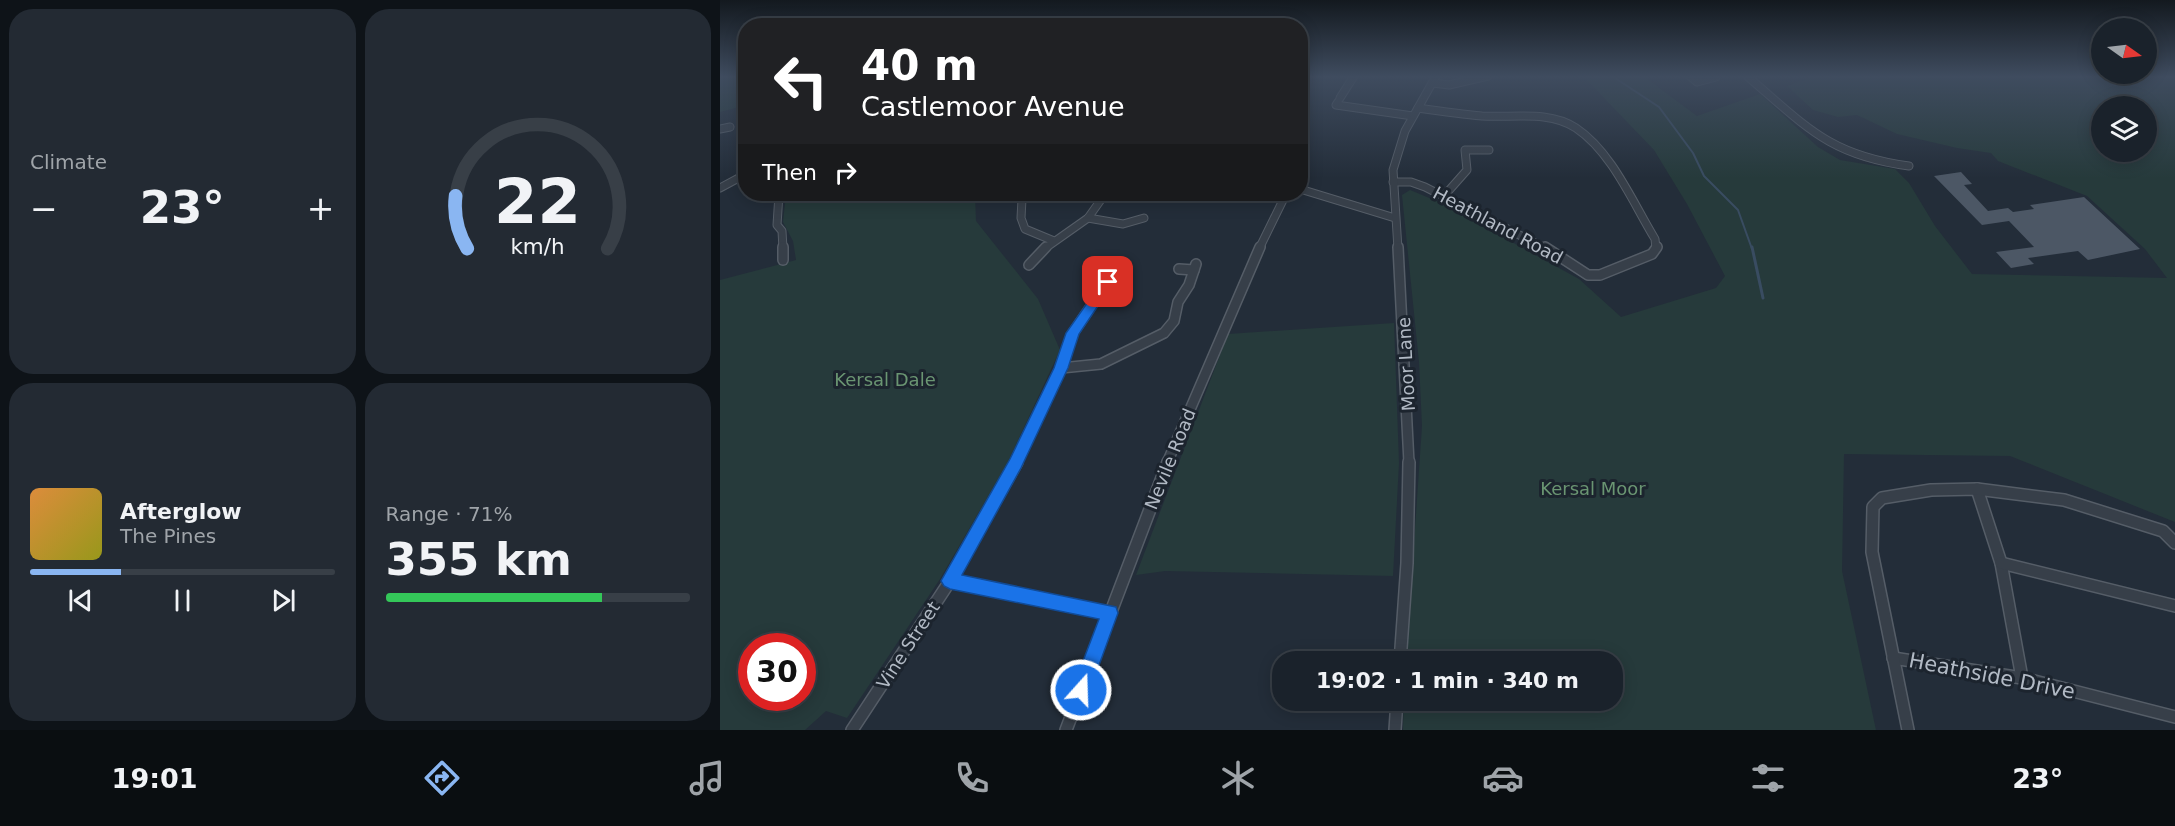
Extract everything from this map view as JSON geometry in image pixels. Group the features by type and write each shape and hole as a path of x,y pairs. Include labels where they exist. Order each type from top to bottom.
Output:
{"street":[{"path":"1383,110 1413,116"},
{"name":"Moor Lane","path":"1401,651 1407,563 1410,436 1393,182 1395,158 1417,110"},
{"name":"Heathland Road","path":"1393,182 1411,182 1444,196 1535,241 1588,275 1600,275 1652,254 1657,243 1587,137 1570,124 1555,120 1484,116 1435,110"},
{"path":"1785,110 1812,135 1829,146 1856,157 1909,166"},
{"path":"720,129 730,126"},
{"path":"1444,196 1467,170 1465,150 1489,150"},
{"path":"720,188 738,178"},
{"path":"1308,191 1395,218"},
{"path":"779,201 777,225 782,231 783,260"},
{"path":"1022,201 1019,218 1023,228 1034,235 1054,241"},
{"path":"1029,265 1054,241 1088,218 1099,201"},
{"name":"Nevile Road","path":"1066,730 1222,327 1283,201"},
{"path":"1088,218 1123,224 1144,218"},
{"path":"1061,368 1101,364 1164,333 1174,321 1178,302 1189,285 1195,267 1179,270"},
{"name":"Vine Street","path":"852,730 950,581 1016,464 1061,368 1073,333 1104,281 1116,275"},
{"path":"1977,489 2001,563 2022,678"},
{"name":"Heathside Drive","path":"2175,543 2163,531 2064,500 1977,489 1931,490 1882,498 1873,507 1872,552 1893,658 2022,678 2175,717"},
{"path":"2001,563 2127,592 2175,606"},
{"path":"950,581 1110,613"},
{"path":"1893,658 1908,730"},
{"path":"1395,730 1396,711"}],"green space":[{"name":"Kersal Moor","path":"1616,110 1689,110 1697,116 1714,110 1778,110 1818,147 1840,160 1895,169 1909,183 1935,226 1972,274 2167,278 2145,249 2087,196 1998,161 1991,153 1957,148 1897,134 1857,115 1838,117 1813,110 2091,110 2091,162 2157,162 2157,110 2175,110 2175,522 2010,456 1844,454 1842,571 1876,730 1403,730 1404,711 1623,711 1623,651 1407,651 1422,426 1419,362 1402,195 1410,190 1439,202 1579,279 1621,317 1716,288 1725,276 1687,204 1654,150"},
{"name":"Kersal Dale","path":"785,201 975,201 976,221 1038,299 1060,350 1008,462 940,579 847,718 826,711 805,730 720,730 720,280 796,260 793,241 783,222"},
{"path":"1394,323 1399,463 1393,576 1165,571 1136,575 1228,334"}],"building":[{"path":"1961,172 1972,184 1964,185 1988,211 2008,208 2013,212 2034,209 2030,205 2084,197 2140,249 2088,260 2078,251 2028,258 2034,264 2011,268 1996,252 2034,247 2009,221 1982,225 1934,176"}],"waterway":[{"path":"1661,110 1693,153 1704,176 1738,210 1752,249"},
{"path":"1752,247 1763,298"}],"route":[{"path":"1081,690 1110,613 950,581 1016,464 1061,368 1073,333 1108,282"}]}
